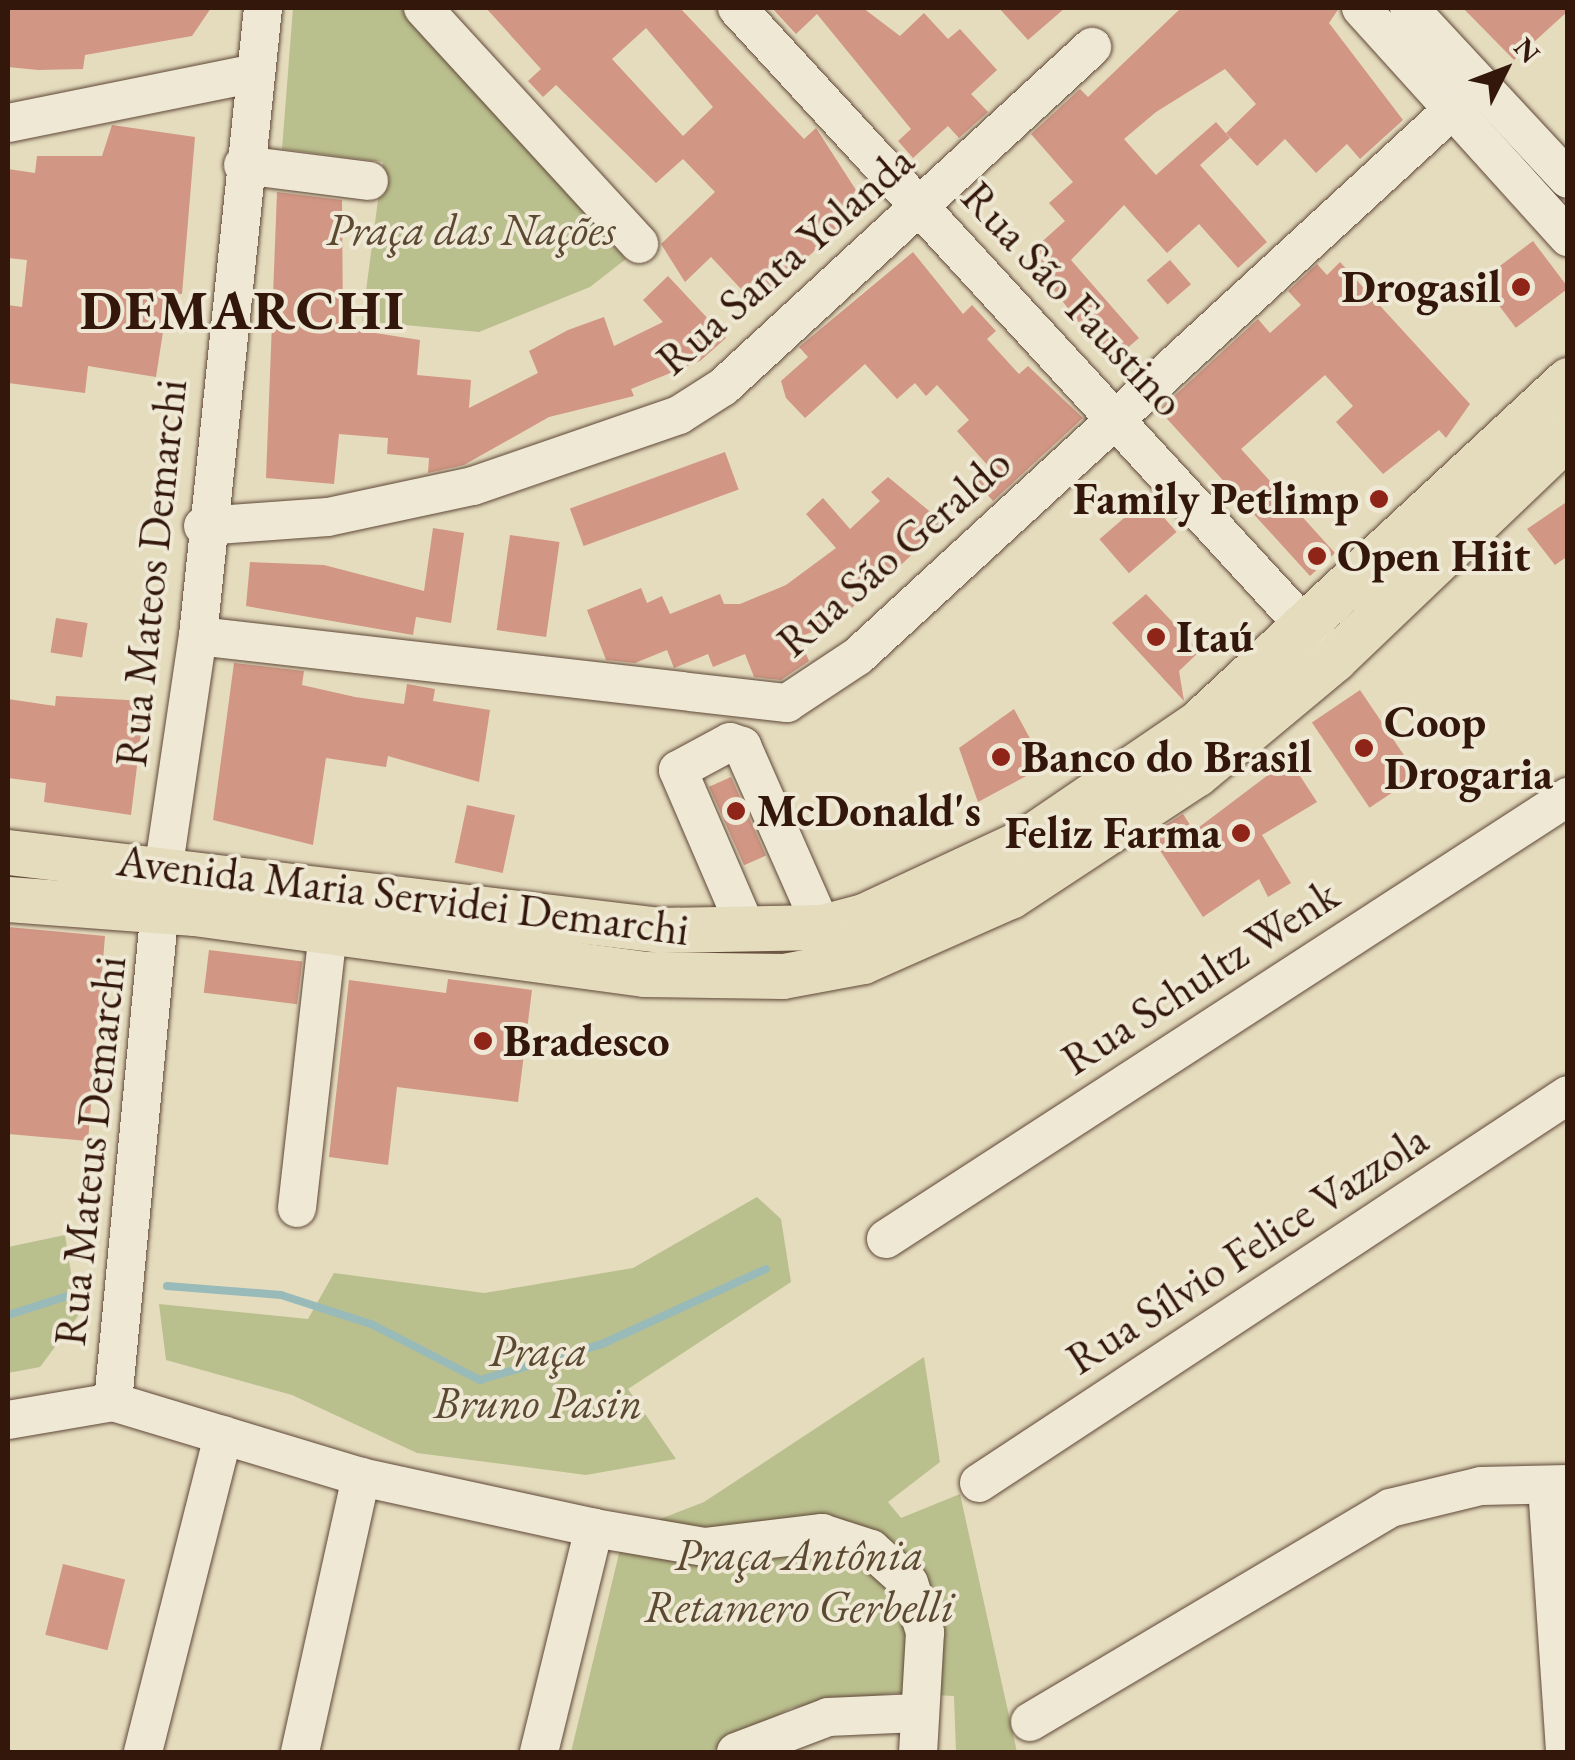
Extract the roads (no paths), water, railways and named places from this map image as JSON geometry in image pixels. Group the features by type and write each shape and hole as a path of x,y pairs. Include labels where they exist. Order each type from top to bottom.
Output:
{"main road":[{"name":"Avenida Maria Servidei Demarchi","path":"8,852 164,865 614,926 822,927 908,901 1026,840 1321,643 1568,380"},
{"name":"Avenida Maria Servidei Demarchi","path":"8,899 161,910 714,979 863,961 950,928 1107,836 1321,643 1568,435"}],"street":[{"name":"Rua Mateos Demarchi","path":"161,910 164,865 198,636 204,526 263,8"},
{"path":"423,8 639,244"},
{"name":"Rua São Faustino","path":"738,8 1321,643"},
{"path":"1361,8 1568,237"},
{"path":"1409,8 1568,180"},
{"name":"Rua Santa Yolanda","path":"204,526 401,502 618,442 723,387 923,207 1092,47"},
{"path":"8,123 255,73"},
{"name":"Rua São Geraldo","path":"198,636 788,703 858,656 1453,109"},
{"path":"243,164 369,181"},
{"path":"746,928 678,770 730,742 742,746 822,927"},
{"name":"Rua Schultz Wenk","path":"886,1238 1568,797"},
{"name":"Rua Mateus Demarchi","path":"113,1402 161,910"},
{"path":"298,1208 328,932"},
{"name":"Rua Sílvio Felice Vazzola","path":"980,1482 1568,1095"},
{"path":"8,1420 113,1402 361,1477 594,1528 704,1548 822,1533 871,1549 909,1583 924,1632 918,1752"},
{"path":"143,1752 223,1436"},
{"path":"300,1752 361,1477"},
{"path":"1030,1722 1340,1531 1437,1495 1558,1485 1565,1752"},
{"path":"539,1752 594,1528"},
{"path":"736,1752 828,1717 918,1713"}],"waterway":[{"path":"167,1286 281,1295 371,1324 480,1380 602,1344 766,1269"},
{"path":"8,1315 74,1294"}],"place":[{"name":"Drogasil","path":"1521,287"},
{"name":"Family Petlimp","path":"1379,499"},
{"name":"Open Hiit","path":"1317,556"},
{"name":"Itaú","path":"1156,637"},
{"name":"Coop Drogaria","path":"1364,748"},
{"name":"Banco do Brasil","path":"1001,757"},
{"name":"McDonald's","path":"736,811"},
{"name":"Feliz Farma","path":"1241,833"},
{"name":"Bradesco","path":"483,1041"}],"district":[{"name":"DEMARCHI","path":"243,310"}],"park label":[{"name":"Praça das Nações","path":"471,230"},
{"name":"Praça Bruno Pasin","path":"538,1377"},
{"name":"Praça Antônia Retamero Gerbelli","path":"799,1581"}]}
